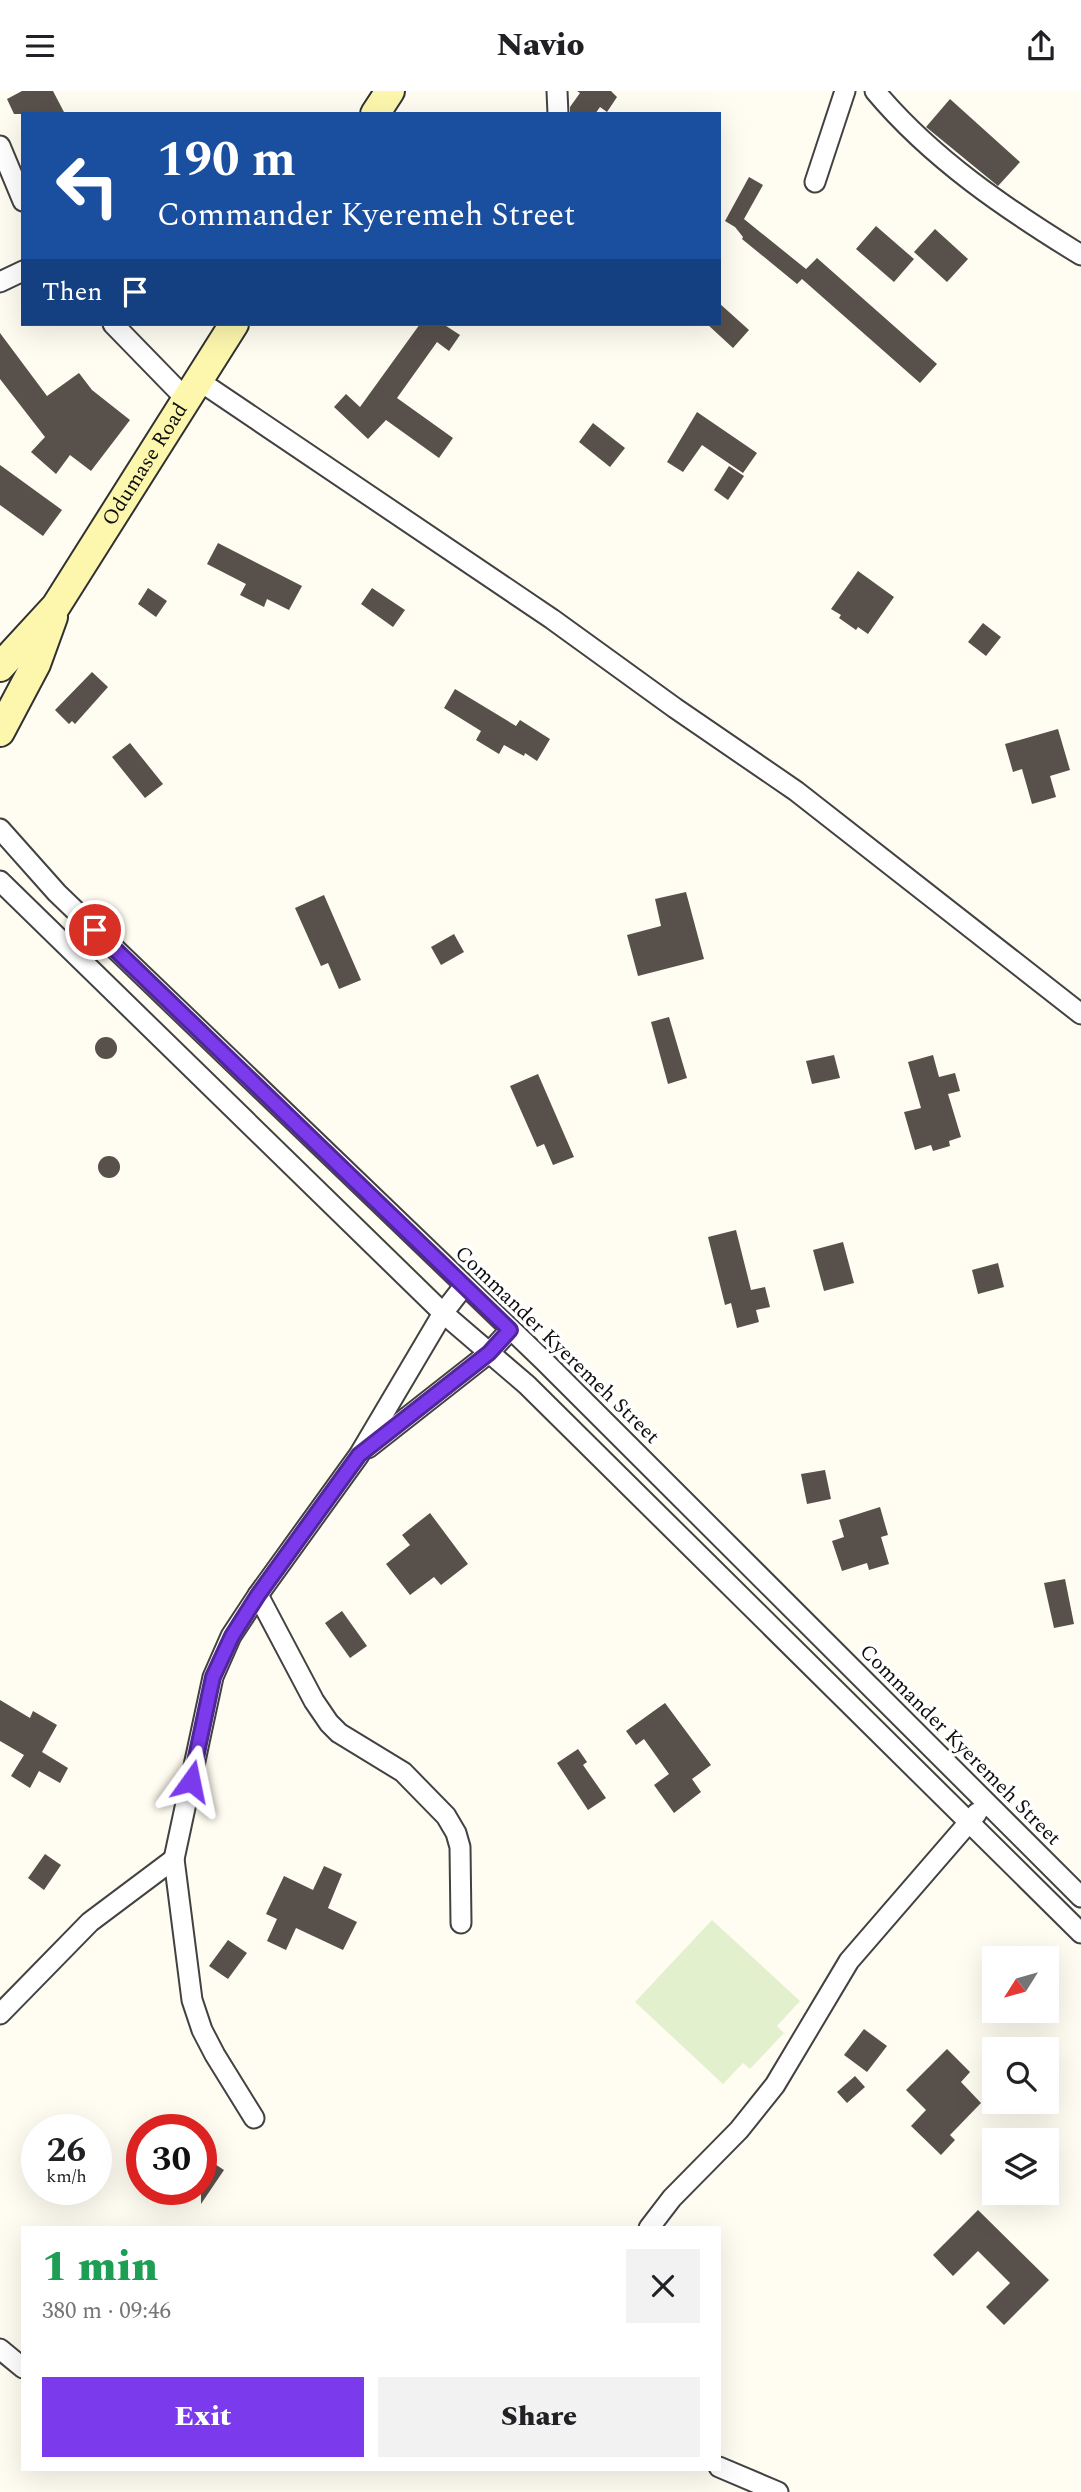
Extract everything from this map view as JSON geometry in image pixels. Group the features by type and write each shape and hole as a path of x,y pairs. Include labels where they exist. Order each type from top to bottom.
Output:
{"main road":[{"path":"376,112 390,91"},
{"name":"Odumase Road","path":"0,667 56,606 233,326"},
{"name":"Odumase Road","path":"0,732 36,664 56,606"}],"street":[{"path":"557,91 558,112"},
{"path":"816,182 845,91"},
{"path":"875,91 950,166 1014,214 1081,255"},
{"path":"0,146 21,196"},
{"path":"0,282 21,272"},
{"path":"115,326 192,390 541,611 796,791 1081,1014"},
{"name":"Commander Kyeremeh Street","path":"0,829 57,893 510,1330 1081,1897"},
{"path":"0,881 443,1313 527,1385 1081,1933"},
{"path":"254,2118 215,2055 202,2030 192,2000 174,1859 213,1677 232,1636 258,1595 359,1455 443,1313 464,1286"},
{"path":"359,1455 489,1353 510,1330"},
{"path":"258,1595 314,1701 329,1723 339,1733 403,1772 446,1817 456,1833 460,1847 461,1923"},
{"path":"651,2226 672,2198 739,2130 775,2085 849,1961 985,1803"},
{"path":"0,2014 90,1922 174,1859"},
{"path":"0,2349 21,2366"},
{"path":"721,2468 778,2492"}],"green space":[{"path":"712,1920 800,2001 777,2026 784,2033 750,2069 743,2063 723,2084 635,2002"}],"building":[{"path":"22,91 53,91 64,112 14,114 7,99"},
{"path":"577,91 611,91 617,97 607,112 600,107 596,112 570,112 570,107 580,93"},
{"path":"950,99 1020,162 998,186 926,127"},
{"path":"749,177 763,185 744,219 806,269 817,258 937,364 920,383 802,279 797,284 742,239 735,227 725,221"},
{"path":"876,226 914,259 894,282 856,249"},
{"path":"935,229 968,259 947,282 914,252"},
{"path":"721,305 749,330 733,348 709,326 721,326"},
{"path":"419,326 446,326 460,335 449,351 437,342 397,398 453,438 439,458 386,420 368,439 334,407 346,394 360,407"},
{"path":"0,333 47,396 79,373 92,390 130,420 91,471 70,455 56,474 31,452 45,437 0,379"},
{"path":"697,412 757,453 743,473 702,445 683,472 667,462"},
{"path":"593,423 625,448 610,467 579,442"},
{"path":"0,465 62,510 43,536 0,505"},
{"path":"729,466 744,476 728,500 714,490"},
{"path":"218,543 302,586 289,610 267,599 264,607 240,595 246,584 207,564"},
{"path":"858,571 894,597 868,634 858,627 856,630 831,609"},
{"path":"148,588 167,601 156,617 138,604"},
{"path":"372,588 405,610 393,627 361,604"},
{"path":"983,623 1001,637 986,656 968,642"},
{"path":"92,672 108,687 75,724 72,721 69,724 55,710"},
{"path":"455,689 516,726 520,720 550,739 537,761 504,745 499,754 476,740 481,731 444,708"},
{"path":"1058,729 1070,770 1050,776 1056,797 1032,804 1022,769 1013,772 1005,744"},
{"path":"130,743 163,784 145,798 112,757"},
{"path":"686,892 704,959 638,976 627,935 661,926 655,899"},
{"path":"324,895 361,980 339,989 328,963 321,966 295,908"},
{"path":"454,934 464,952 441,965 431,947"},
{"path":"669,1017 687,1078 668,1084 651,1022"},
{"path":"102,1037 110,1037 117,1044 117,1052 110,1059 102,1059 95,1052 95,1044"},
{"path":"834,1055 840,1078 812,1084 806,1061"},
{"path":"933,1055 939,1077 955,1073 960,1091 948,1094 961,1137 949,1141 950,1146 933,1151 931,1145 915,1150 904,1112 921,1108 908,1062"},
{"path":"538,1074 574,1157 553,1165 544,1144 537,1147 510,1086"},
{"path":"109,1156 117,1159 120,1167 117,1175 109,1178 101,1175 98,1167 101,1159"},
{"path":"736,1230 751,1290 765,1287 770,1307 756,1310 759,1322 737,1328 731,1303 725,1305 708,1237"},
{"path":"843,1242 854,1283 824,1291 813,1250"},
{"path":"998,1263 1004,1287 978,1294 972,1270"},
{"path":"825,1470 831,1499 807,1504 801,1474"},
{"path":"880,1507 888,1535 881,1537 889,1564 869,1570 867,1563 842,1571 832,1541 844,1537 839,1520"},
{"path":"430,1513 468,1564 441,1585 434,1577 410,1595 386,1564 410,1545 402,1535"},
{"path":"1065,1579 1074,1624 1054,1628 1044,1583"},
{"path":"342,1611 367,1646 350,1658 325,1623"},
{"path":"0,1700 30,1718 33,1711 57,1725 42,1752 68,1768 60,1783 39,1771 30,1788 11,1776 24,1755 0,1741"},
{"path":"665,1703 711,1765 692,1779 701,1792 674,1813 654,1785 669,1774 644,1739 636,1745 626,1731"},
{"path":"578,1749 587,1762 583,1765 606,1798 588,1810 557,1763"},
{"path":"45,1854 61,1865 44,1890 28,1878"},
{"path":"324,1866 342,1874 328,1908 357,1922 343,1950 296,1928 286,1950 267,1941 277,1919 266,1914 284,1876 313,1890"},
{"path":"228,1940 247,1953 228,1979 209,1966"},
{"path":"864,2029 887,2046 867,2072 844,2055"},
{"path":"947,2049 970,2072 961,2082 981,2103 950,2135 955,2140 941,2155 911,2126 926,2110 906,2090"},
{"path":"855,2076 865,2087 847,2103 837,2092"},
{"path":"217,2165 224,2170 217,2180"},
{"path":"978,2210 1049,2280 1004,2325 986,2307 1010,2283 978,2251 953,2276 933,2255"}],"route":[{"path":"95,930 510,1330 489,1353 359,1455 258,1595 232,1636 213,1677 191,1781"}]}
